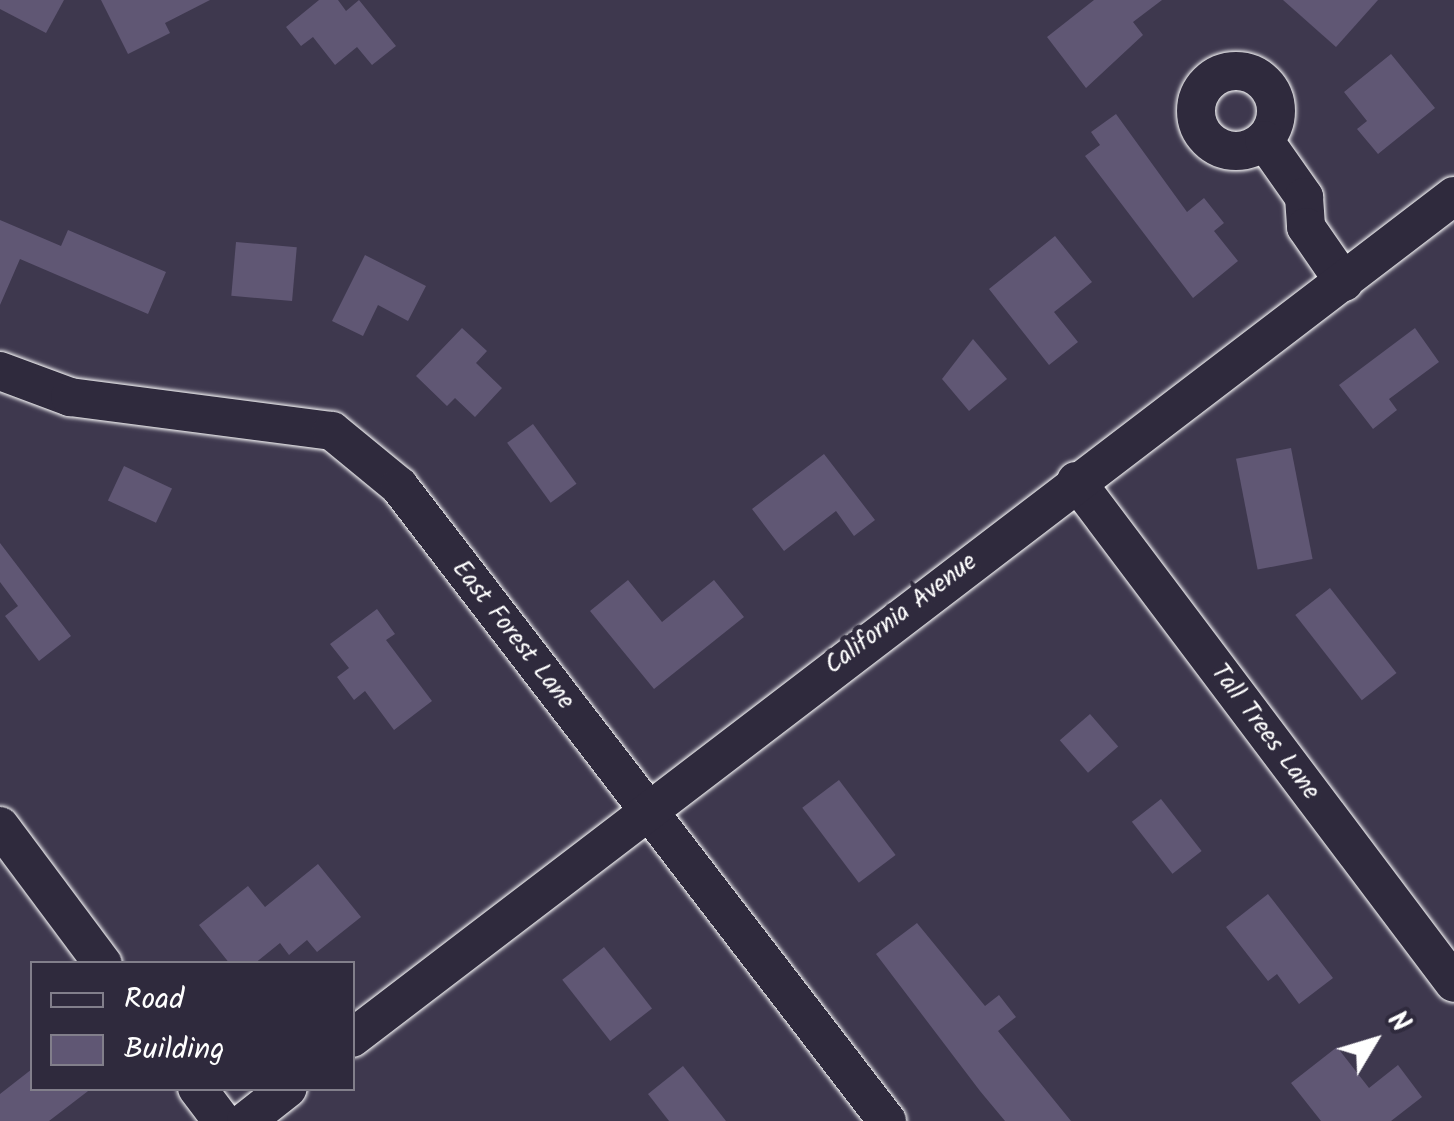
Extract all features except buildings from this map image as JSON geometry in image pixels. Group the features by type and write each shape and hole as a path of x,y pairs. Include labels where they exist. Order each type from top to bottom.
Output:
{"street":[{"path":"1264,140 1304,197 1306,227 1344,282"},
{"name":"California Avenue","path":"355,1036 646,808 1454,196"},
{"name":"East Forest Lane","path":"0,371 70,397 332,431 398,486 887,1121"},
{"name":"Tall Trees Lane","path":"1076,482 1454,982"},
{"path":"0,826 102,961"},
{"path":"200,1091 222,1121"},
{"path":"246,1121 284,1091"}]}
